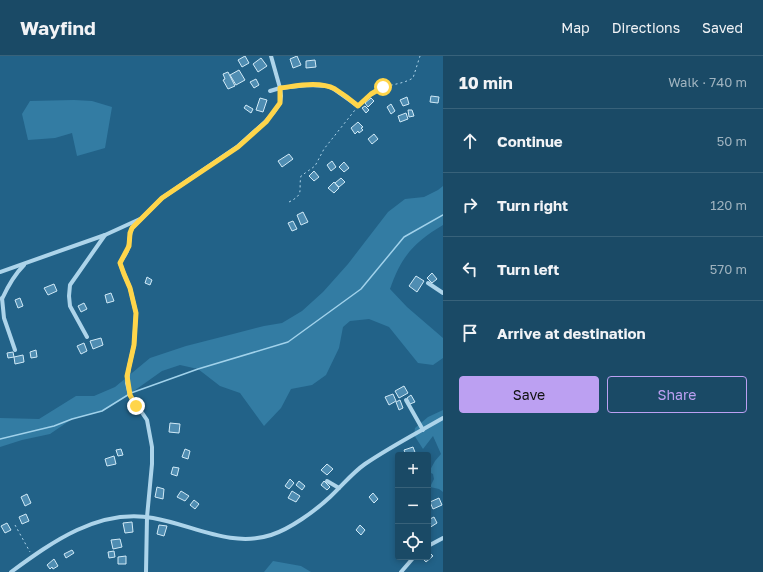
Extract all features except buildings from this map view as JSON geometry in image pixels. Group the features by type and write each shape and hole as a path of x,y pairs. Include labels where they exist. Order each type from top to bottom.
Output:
{"street":[{"path":"146,572 147,517 152,464 152,447 146,420 130,395 127,383 134,345 136,313 130,288 120,263 129,246 132,228 162,198 238,147 266,122 280,103 280,88 271,56"},
{"path":"270,91 280,88 309,85 327,86 334,89 358,106"},
{"path":"0,272 105,235 142,218"},
{"path":"87,337 70,306 68,296 70,286 105,235"},
{"path":"15,350 4,318 1,300 12,279 26,263"},
{"path":"428,283 443,293"},
{"path":"406,400 423,430"},
{"path":"11,572 69,533 81,527 107,519 130,516 147,517 231,538 250,538 272,535 312,512 364,464 443,418"},
{"path":"327,481 339,488"},
{"path":"431,544 443,538"},
{"path":"401,572 411,560"}],"path":[{"path":"289,202 296,199 301,194 301,176 315,166 324,149 358,106 371,94 383,87 399,84 413,78 420,56"},
{"path":"15,525 33,556"}],"shaded area":[{"path":"30,101 92,101 112,107 105,148 77,156 72,133 55,138 28,140 22,114"},
{"path":"443,186 443,225 416,244 410,251 399,268 390,289 407,307 443,338 443,358 433,365 418,363 389,327 369,319 350,321 343,327 339,348 326,375 312,385 291,389 281,408 264,426 240,393 220,386 198,369 180,365 162,371 102,411 72,419 50,434 22,440 0,447 0,418 39,419 76,396 94,396 115,387 150,358 186,346 264,326 282,323 302,311 323,292 348,264 388,212 405,199 424,197"},
{"path":"443,410 443,492 439,489 431,487 434,479 433,474 431,473 431,468 441,454 433,436 423,449 414,435 415,428 428,417"},
{"path":"273,561 301,566 311,572 264,572"}],"waterway":[{"path":"0,439 54,426 72,419 102,411 131,393 198,369 288,342 361,289 404,237 443,215"}],"route":[{"path":"136,406 130,395 127,376 132,357 137,321 135,304 120,263 127,252 132,228 162,198 238,147 266,122 280,103 280,88 309,85 327,86 341,93 358,106 371,94 383,87"}]}
